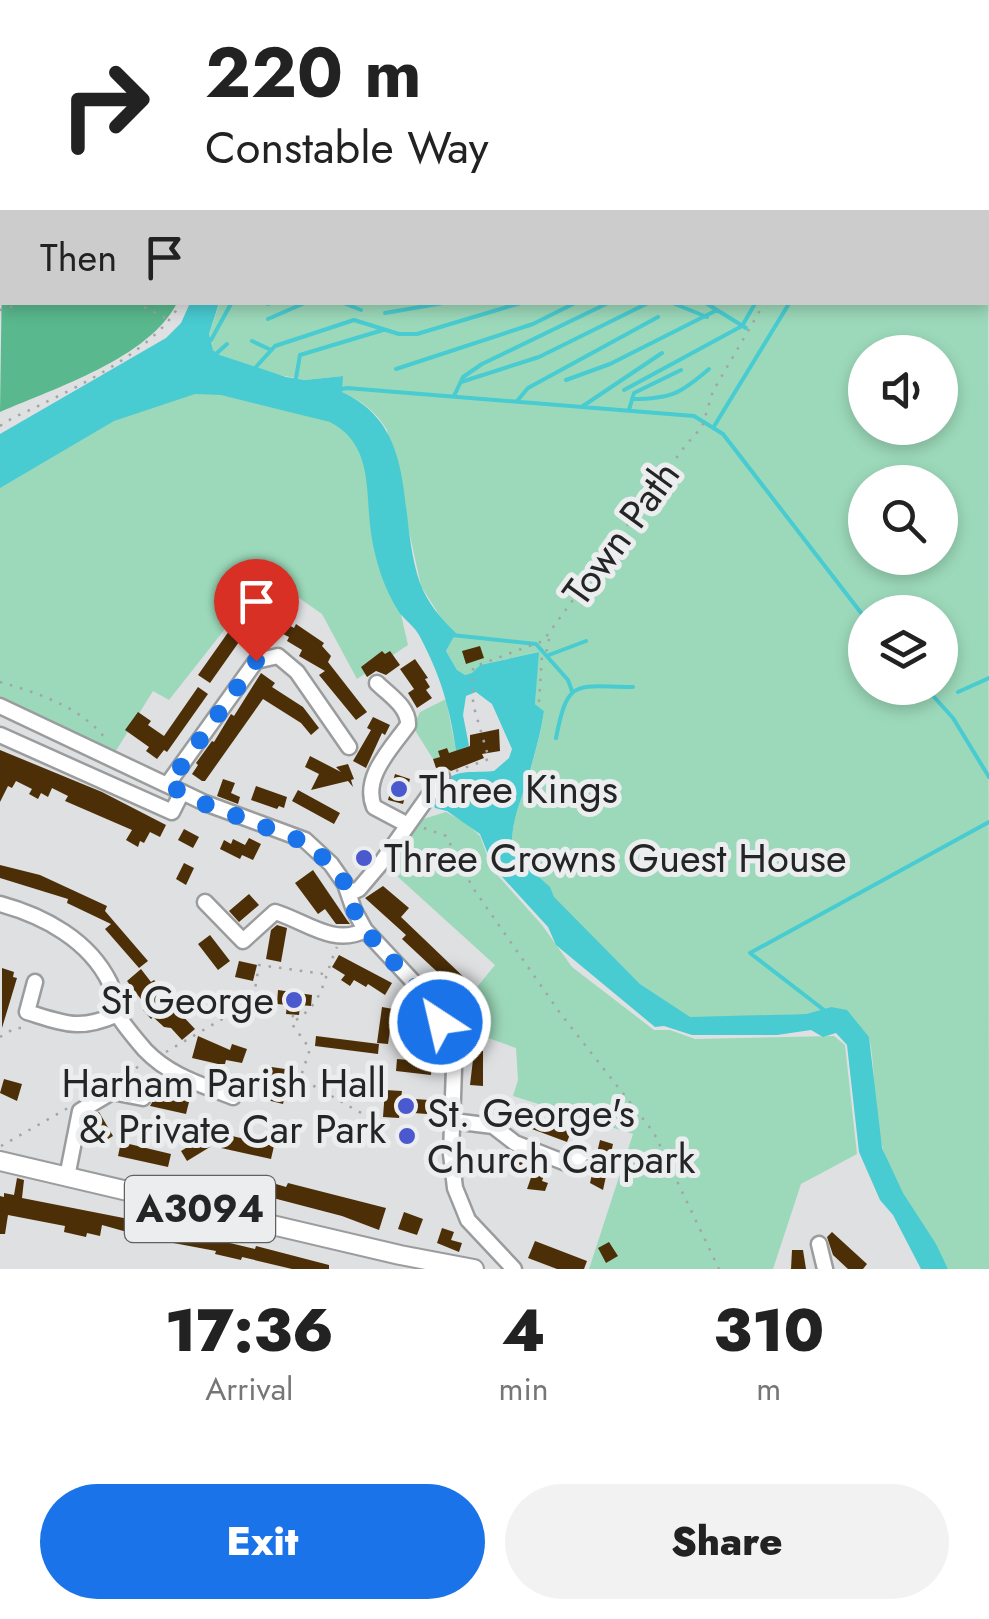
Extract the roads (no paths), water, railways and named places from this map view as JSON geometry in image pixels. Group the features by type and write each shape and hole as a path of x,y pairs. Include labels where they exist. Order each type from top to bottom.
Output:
{"main road":[{"name":"A3094","path":"0,1161 400,1256 474,1269"},
{"name":"A3094","path":"400,1256 434,1269"}],"street":[{"path":"0,735 172,812 175,788 256,661 278,656 296,672 349,746"},
{"path":"376,682 404,708 409,719 380,765 369,788 370,796 374,807 406,824"},
{"path":"0,706 175,788 305,840 331,864 350,893 365,930 428,1000 440,1022 454,1068 452,1177 458,1200 480,1235 514,1269"},
{"path":"350,893 359,890 442,778"},
{"path":"205,902 242,941 275,912 340,937 365,930"},
{"path":"0,904 52,924 80,944 108,980 118,1014 154,1058 196,1085 224,1088"},
{"path":"35,982 24,1020 90,1026 118,1014"},
{"path":"66,1178 80,1111 112,1092 143,1098"},
{"path":"453,1121 493,1126 515,1143 571,1165 582,1154"},
{"path":"818,1244 825,1269"}],"water":[{"path":"189,305 218,305 209,334 213,350 220,355 286,377 305,380 343,376 342,392 367,408 384,427 395,450 420,583 435,610 456,633 446,651 457,670 465,675 480,665 539,652 535,704 544,711 514,822 512,853 550,887 554,897 640,984 690,1017 806,1014 831,1007 847,1010 869,1037 882,1148 903,1193 948,1269 921,1269 893,1215 880,1200 859,1152 847,1045 836,1033 823,1037 811,1030 777,1035 692,1035 655,1027 556,945 548,927 493,867 480,834 447,811 435,808 431,795 446,779 460,773 494,771 509,758 512,749 492,704 476,692 466,696 463,715 469,746 456,751 433,663 417,632 394,604 382,577 372,539 365,473 355,444 345,432 330,422 221,395 195,394 114,421 0,488 0,434 166,338 181,323"}],"waterway":[{"path":"211,340 230,305"},
{"path":"268,319 300,305"},
{"path":"348,305 361,310"},
{"path":"385,313 432,305"},
{"path":"255,368 275,346 354,320 399,334 417,334 514,305"},
{"path":"396,369 533,324 571,305"},
{"path":"454,396 463,377 482,364 604,305"},
{"path":"461,382 539,357 644,305"},
{"path":"677,305 707,317"},
{"path":"709,305 746,328"},
{"path":"624,390 742,326 754,305"},
{"path":"713,428 788,305"},
{"path":"566,380 610,364 717,310"},
{"path":"517,401 528,388 658,317"},
{"path":"296,378 300,355 383,330"},
{"path":"252,341 271,350"},
{"path":"217,353 227,344"},
{"path":"583,406 662,353"},
{"path":"632,399 674,393 709,369"},
{"path":"629,410 634,393 681,370"},
{"path":"337,390 694,416 723,434 848,596"},
{"path":"452,635 536,644 568,680 572,691"},
{"path":"549,655 586,641"},
{"path":"958,692 989,678"},
{"path":"556,738 565,704 578,689 633,687"},
{"path":"941,705 989,777"},
{"path":"824,1010 750,953 989,822"}],"place":[{"name":"Three Kings","path":"399,789"},
{"name":"Three Crowns Guest House","path":"364,858"},
{"name":"St George","path":"294,1000"},
{"name":"Harham Parish Hall & Private Car Park","path":"406,1106"},
{"name":"St. George's Church Carpark","path":"407,1136"}]}
